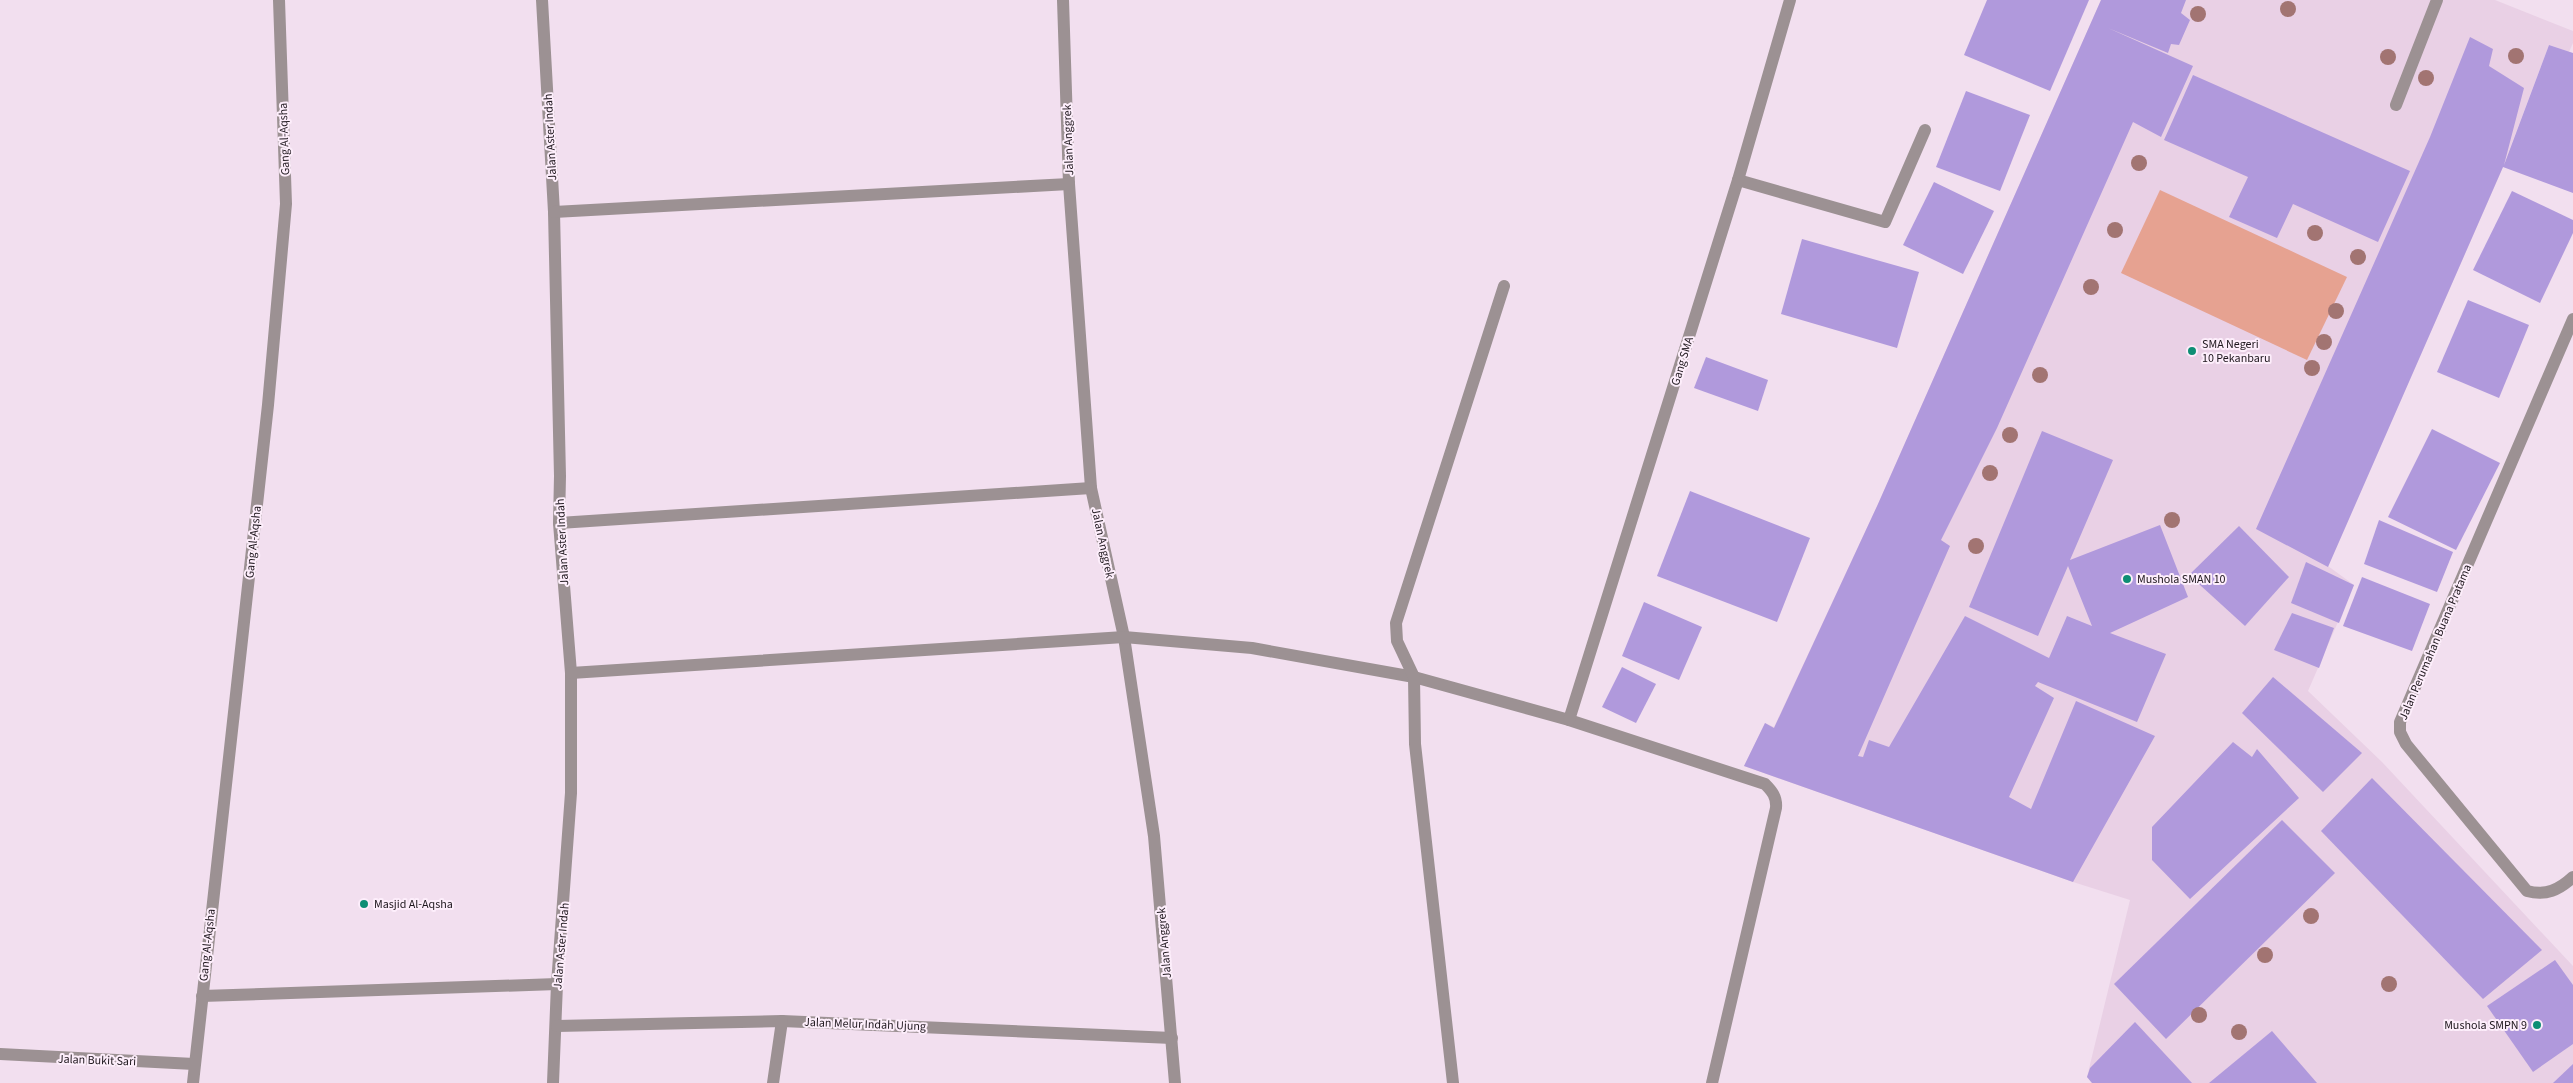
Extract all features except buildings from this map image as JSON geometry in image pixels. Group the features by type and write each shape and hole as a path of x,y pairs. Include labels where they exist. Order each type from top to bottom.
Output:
{"street":[{"name":"Gang Al-Aqsha","path":"193,1083 268,404 286,204 279,0"},
{"name":"Jalan Aster Indah","path":"542,0 554,212 560,466 559,523 571,673 571,793 558,984 554,1083"},
{"name":"Jalan Anggrek","path":"1063,0 1069,184 1091,488 1124,637 1154,836 1176,1083"},
{"name":"Gang SMA","path":"1569,720 1738,180 1790,0"},
{"path":"2396,105 2437,0"},
{"path":"1738,180 1885,222 1924,130"},
{"path":"554,212 1069,184"},
{"path":"1453,1083 1415,744 1414,677 1397,640 1396,623 1504,286"},
{"name":"Jalan Perumahan Buana Pratama","path":"2573,319 2400,722 2400,732 2406,744 2527,891 2540,894 2562,888 2573,877"},
{"path":"559,523 1091,488"},
{"path":"571,673 1124,637 1252,648 1414,677 1569,720 1765,784 1772,791 1777,801 1712,1083"},
{"path":"202,996 558,984"},
{"path":"773,1083 782,1021"},
{"name":"Jalan Melur Indah Ujung","path":"557,1026 782,1021 1172,1038"},
{"name":"Jalan Bukit Sari","path":"0,1054 194,1064"}],"shaded area":[{"path":"2101,0 2495,0 2573,31 2573,43 2569,52 2549,45 2503,167 2328,566 2354,585 2308,691 2382,762 2573,966 2573,1083 2092,1083 2087,1077 2130,900 2073,882 1744,766 1765,723 1774,727 1878,504"},
{"path":"2160,190 2347,277 2307,360 2121,273"}],"place":[{"name":"SMA Negeri 10 Pekanbaru","path":"2192,351"},
{"name":"Mushola SMAN 10","path":"2127,579"},
{"name":"Masjid Al-Aqsha","path":"364,904"},
{"name":"Mushola SMPN 9","path":"2537,1025"}]}
